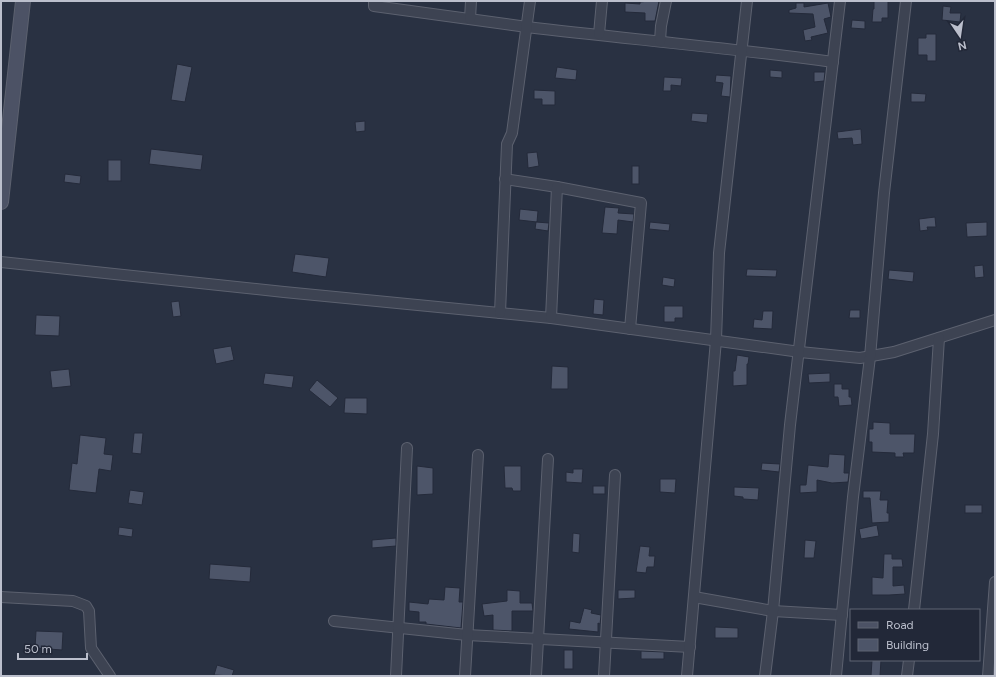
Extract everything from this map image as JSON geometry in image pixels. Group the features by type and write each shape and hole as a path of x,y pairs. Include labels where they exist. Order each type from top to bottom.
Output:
{"main road":[{"path":"1,202 23,1"}],"street":[{"path":"374,1 374,6 527,27 741,50 833,62"},
{"path":"470,19 471,1"},
{"path":"500,313 507,144 512,133 530,1"},
{"path":"598,34 602,1"},
{"path":"660,41 661,26 666,1"},
{"path":"687,676 716,340 719,253 747,1"},
{"path":"764,676 773,611 790,425 800,352 840,1"},
{"path":"836,676 853,497 870,357 884,193 906,1"},
{"path":"505,180 641,203 630,329"},
{"path":"551,318 557,188"},
{"path":"1,262 551,318 800,352 860,358 894,352 995,320"},
{"path":"914,609 933,434 940,338"},
{"path":"396,676 407,448"},
{"path":"465,676 478,455"},
{"path":"536,676 548,459"},
{"path":"604,676 615,475"},
{"path":"988,676 995,582"},
{"path":"1,597 73,601 86,606 89,611 91,648 110,676"},
{"path":"694,597 773,611 842,615"},
{"path":"334,621 467,635 690,647"},
{"path":"907,676 909,661"}],"building":[{"path":"659,1 655,21 645,21 645,13 625,12 625,3 640,4 640,2"},
{"path":"874,1 888,1 888,18 882,18 882,22 872,22"},
{"path":"796,3 804,3 804,7 828,3 831,17 824,19 828,33 811,37 812,40 805,41 803,30 815,27 813,14 789,13 789,10 796,8"},
{"path":"943,6 951,7 950,13 961,13 960,22 942,20"},
{"path":"852,20 865,21 865,29 851,28"},
{"path":"926,34 936,34 936,61 927,61 927,55 918,55 918,38 926,38"},
{"path":"177,64 192,67 185,102 171,100"},
{"path":"557,67 577,70 576,80 555,78"},
{"path":"770,70 782,71 782,78 770,77"},
{"path":"814,72 825,72 824,81 814,82"},
{"path":"716,75 731,76 730,97 721,96 723,83 715,82"},
{"path":"664,77 682,78 681,86 671,85 671,91 663,91"},
{"path":"534,90 555,91 555,105 542,105 542,99 534,99"},
{"path":"911,93 926,94 925,102 911,102"},
{"path":"692,113 708,114 707,123 691,121"},
{"path":"365,121 365,131 356,132 355,122"},
{"path":"861,129 862,144 853,145 852,138 838,139 837,132"},
{"path":"151,149 203,155 201,170 149,164"},
{"path":"537,152 539,166 528,168 527,153"},
{"path":"108,160 121,160 121,181 108,181"},
{"path":"632,166 639,166 639,184 632,184"},
{"path":"65,174 81,176 80,184 64,182"},
{"path":"605,207 619,208 618,213 634,214 633,222 618,220 617,234 602,233"},
{"path":"520,209 538,211 537,222 519,220"},
{"path":"935,217 936,227 927,227 928,230 920,231 919,219"},
{"path":"536,222 549,223 548,231 535,229"},
{"path":"650,222 670,224 669,231 649,229"},
{"path":"987,222 987,236 967,237 966,223"},
{"path":"295,254 329,258 326,277 292,272"},
{"path":"983,265 984,277 975,278 974,266"},
{"path":"747,269 777,270 776,277 746,276"},
{"path":"889,270 914,272 913,282 888,279"},
{"path":"663,277 675,279 674,287 662,285"},
{"path":"594,299 604,300 603,315 593,314"},
{"path":"179,301 181,316 173,317 171,302"},
{"path":"664,306 683,306 683,318 675,318 675,322 664,322"},
{"path":"850,310 860,310 860,318 849,318"},
{"path":"763,311 773,311 772,329 753,328 754,319 762,320"},
{"path":"36,315 60,316 59,336 35,335"},
{"path":"231,346 234,360 216,364 213,349"},
{"path":"737,355 749,357 747,364 747,385 733,386 733,371 735,371"},
{"path":"552,366 568,367 568,389 551,389"},
{"path":"69,369 71,386 52,388 50,371"},
{"path":"265,373 294,376 292,388 263,384"},
{"path":"830,373 830,382 809,383 808,374"},
{"path":"317,380 338,398 330,407 309,390"},
{"path":"834,384 842,384 842,389 849,389 849,397 851,397 852,405 839,406 838,397 834,397"},
{"path":"345,398 367,398 367,414 344,413"},
{"path":"873,422 890,423 890,434 915,434 914,453 903,453 904,457 895,457 895,453 872,452 872,442 869,442 869,429 873,429"},
{"path":"134,433 143,433 141,454 132,453"},
{"path":"80,435 106,438 104,454 113,455 111,471 99,469 96,493 69,490 72,463 77,464"},
{"path":"829,454 845,455 844,473 849,473 848,482 832,483 817,480 817,492 800,493 800,485 806,485 808,465 828,467"},
{"path":"762,463 780,464 779,472 761,470"},
{"path":"417,466 433,468 433,494 417,495"},
{"path":"504,466 521,466 521,491 513,491 512,488 505,488"},
{"path":"573,469 583,469 582,483 566,482 566,472 573,473"},
{"path":"660,479 676,479 675,493 660,492"},
{"path":"593,486 605,486 605,494 593,494"},
{"path":"734,487 759,488 758,500 743,499 743,497 734,496"},
{"path":"130,490 144,492 142,505 128,503"},
{"path":"863,491 881,491 880,500 888,500 887,513 889,513 889,522 872,523 870,498 863,498"},
{"path":"965,505 982,505 982,513 965,513"},
{"path":"877,525 879,536 861,539 859,529"},
{"path":"119,527 133,529 132,537 118,535"},
{"path":"573,533 580,534 579,553 572,552"},
{"path":"396,538 396,546 372,548 372,540"},
{"path":"805,540 816,541 814,558 804,558"},
{"path":"640,546 650,547 649,556 655,556 654,567 647,567 646,573 636,572"},
{"path":"884,554 892,554 892,559 902,559 903,567 893,567 893,586 904,585 905,594 872,595 872,577 883,578"},
{"path":"210,564 251,567 250,582 209,579"},
{"path":"445,587 460,588 459,602 463,602 461,628 419,622 419,612 409,611 409,602 428,604 429,599 444,600"},
{"path":"507,590 520,591 520,603 532,603 533,611 512,611 512,631 493,630 493,615 484,616 482,604 507,601"},
{"path":"618,590 635,590 635,598 618,599"},
{"path":"584,608 592,610 591,613 601,615 600,624 598,623 598,632 569,629 570,621 580,623"},
{"path":"715,627 738,628 738,638 715,638"},
{"path":"36,631 63,632 62,650 35,648"},
{"path":"564,650 573,650 573,669 564,669"},
{"path":"641,651 664,652 664,659 641,659"},
{"path":"872,661 881,661 880,676 871,676"},
{"path":"217,665 234,670 232,676 214,675"}]}
